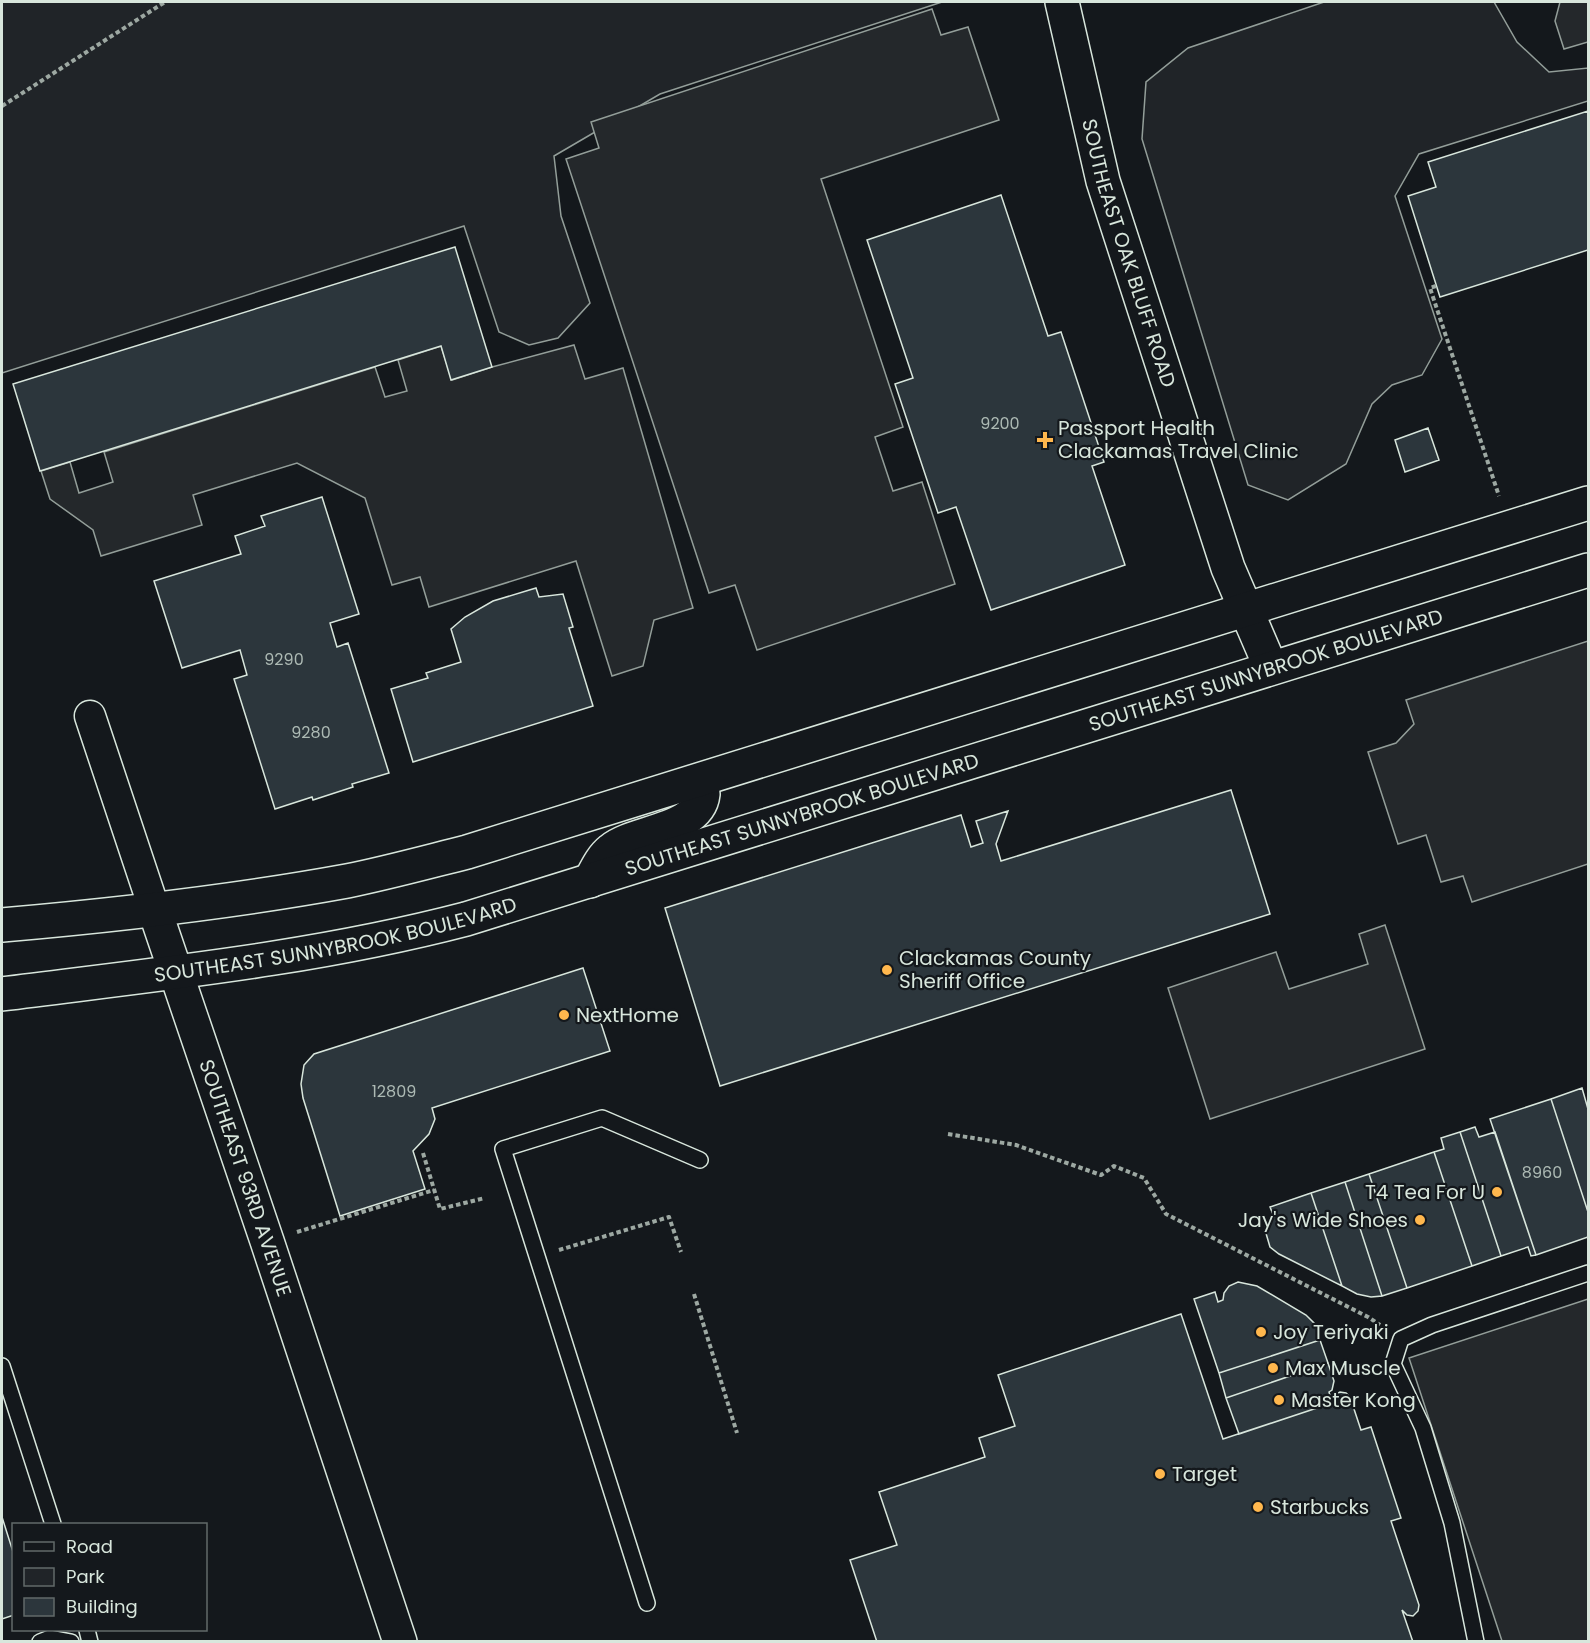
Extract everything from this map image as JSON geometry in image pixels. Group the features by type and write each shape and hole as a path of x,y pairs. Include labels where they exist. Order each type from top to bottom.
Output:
{"main road":[{"name":"SOUTHEAST OAK BLUFF ROAD","path":"1062,2 1104,181 1228,568 1271,668"},
{"path":"2,925 155,910 288,891 386,872 467,852 1588,503"},
{"name":"SOUTHEAST SUNNYBROOK BOULEVARD","path":"2,994 176,974 300,955 410,934 526,902 1588,570"},
{"path":"590,881 601,860 610,850 621,843 673,826 697,808 703,795 701,780"},
{"name":"SOUTHEAST 93RD AVENUE","path":"155,910 400,1641"}],"street":[{"name":"SOUTHEAST 93RD AVENUE","path":"90,716 155,910"}],"lane":[{"path":"647,1603 503,1149 602,1118 700,1160"},
{"path":"1476,1641 1452,1523 1423,1428 1394,1364 1401,1339 1432,1325 1588,1273"},
{"path":"2,1366 53,1523"},
{"path":"40,1641 50,1638 71,1641"}],"path":[{"path":"2,106 165,2"},
{"path":"1436,286 1430,288 1509,528"},
{"path":"948,1134 1016,1145 1101,1175 1114,1166 1144,1178 1166,1214 1368,1317 1401,1339"},
{"path":"423,1154 440,1209 485,1198"},
{"path":"267,1241 434,1190"},
{"path":"556,1241 560,1251 669,1217 681,1252"},
{"path":"694,1294 737,1432"}],"green space":[{"path":"2,2 942,2 660,94 554,156 561,216 590,303 558,338 529,345 499,332 464,226 2,373"},
{"path":"1324,2 1494,2 1517,42 1549,72 1588,68 1588,101 1419,154 1395,196 1442,339 1422,375 1392,385 1372,404 1346,464 1288,500 1248,485 1142,139 1146,82 1188,48"}],"shaded area":[{"path":"1560,2 1588,2 1588,42 1564,49 1555,21"},
{"path":"932,9 941,35 968,27 999,120 821,179 903,427 875,437 893,491 922,482 955,584 757,650 735,585 709,593 566,159 599,148 591,122"},
{"path":"574,345 585,379 623,368 693,608 654,620 643,666 612,676 576,561 429,607 420,577 392,585 365,498 297,463 193,495 202,525 101,556 93,530 50,499 41,471 70,462 79,493 113,482 104,452 375,367 385,397 407,391 398,360 441,346 452,380"},
{"path":"1588,641 1588,864 1472,902 1463,876 1441,882 1426,835 1398,844 1368,752 1396,743 1414,724 1406,700"},
{"path":"1385,925 1425,1049 1210,1119 1168,988 1276,952 1289,989 1368,964 1359,934"},
{"path":"1588,1299 1588,1641 1502,1641 1409,1358"}],"building":[{"path":"1588,111 1588,250 1440,297 1408,196 1436,187 1428,162"},
{"path":"1001,195 1048,336 1061,332 1104,462 1092,466 1125,565 991,610 956,507 938,513 895,384 913,378 867,240"},
{"path":"455,247 492,367 451,380 441,346 40,471 13,384"},
{"path":"1428,428 1439,460 1405,472 1395,440"},
{"path":"322,497 359,614 330,623 337,647 348,643 389,773 352,784 353,787 313,800 312,797 275,809 234,679 247,675 240,650 182,668 154,581 241,554 235,536 265,526 261,516"},
{"path":"536,588 539,597 563,594 573,627 569,628 593,706 413,762 391,689 428,678 426,673 461,662 451,629 465,617 493,601"},
{"name":"Clackamas County Sheriff Office","path":"1231,790 1270,914 720,1086 665,908 961,815 971,847 983,843 976,821 1008,811 996,844 1001,861"},
{"path":"583,968 610,1051 432,1108 435,1119 429,1134 413,1151 425,1189 340,1216 303,1098 301,1084 304,1065 314,1054"},
{"path":"1582,1088 1588,1109 1588,1212 1551,1099"},
{"path":"1551,1099 1588,1212 1588,1237 1536,1255 1490,1119"},
{"name":"T4 Tea For U","path":"1475,1127 1479,1137 1495,1132 1536,1255 1531,1256 1528,1247 1501,1256 1460,1132"},
{"path":"1460,1132 1501,1256 1472,1266 1434,1152 1444,1149 1441,1138"},
{"name":"Jay's Wide Shoes","path":"1434,1152 1472,1266 1407,1288 1369,1174"},
{"path":"1369,1174 1407,1288 1382,1296 1345,1182"},
{"path":"1345,1182 1382,1296 1371,1297 1357,1294 1342,1286 1311,1193"},
{"path":"1311,1193 1342,1286 1279,1254 1270,1247 1265,1230 1266,1223 1274,1217 1270,1207"},
{"name":"Joy Teriyaki","path":"1238,1282 1257,1286 1306,1315 1315,1324 1320,1340 1219,1373 1194,1299 1215,1292 1218,1302 1223,1300 1224,1293 1229,1286"},
{"name":"Target","path":"1181,1314 1223,1439 1332,1403 1334,1395 1340,1392 1350,1397 1361,1430 1371,1427 1401,1518 1391,1521 1419,1605 1418,1611 1413,1616 1407,1615 1402,1610 1413,1642 877,1642 850,1560 897,1545 879,1492 985,1457 979,1438 1015,1426 998,1375"},
{"name":"Max Muscle","path":"1320,1340 1328,1363 1226,1398 1219,1373"},
{"name":"Master Kong","path":"1328,1363 1334,1381 1332,1390 1329,1392 1332,1403 1239,1434 1226,1398"},
{"path":"2,1517 12,1549 12,1616 2,1619"}],"place":[{"name":"Passport Health Clackamas Travel Clinic","path":"1045,440"},
{"name":"Clackamas County Sheriff Office","path":"887,970"},
{"name":"NextHome","path":"564,1015"},
{"name":"T4 Tea For U","path":"1497,1192"},
{"name":"Jay's Wide Shoes","path":"1420,1220"},
{"name":"Joy Teriyaki","path":"1261,1332"},
{"name":"Max Muscle","path":"1273,1368"},
{"name":"Master Kong","path":"1279,1400"},
{"name":"Target","path":"1160,1474"},
{"name":"Starbucks","path":"1258,1507"}]}
